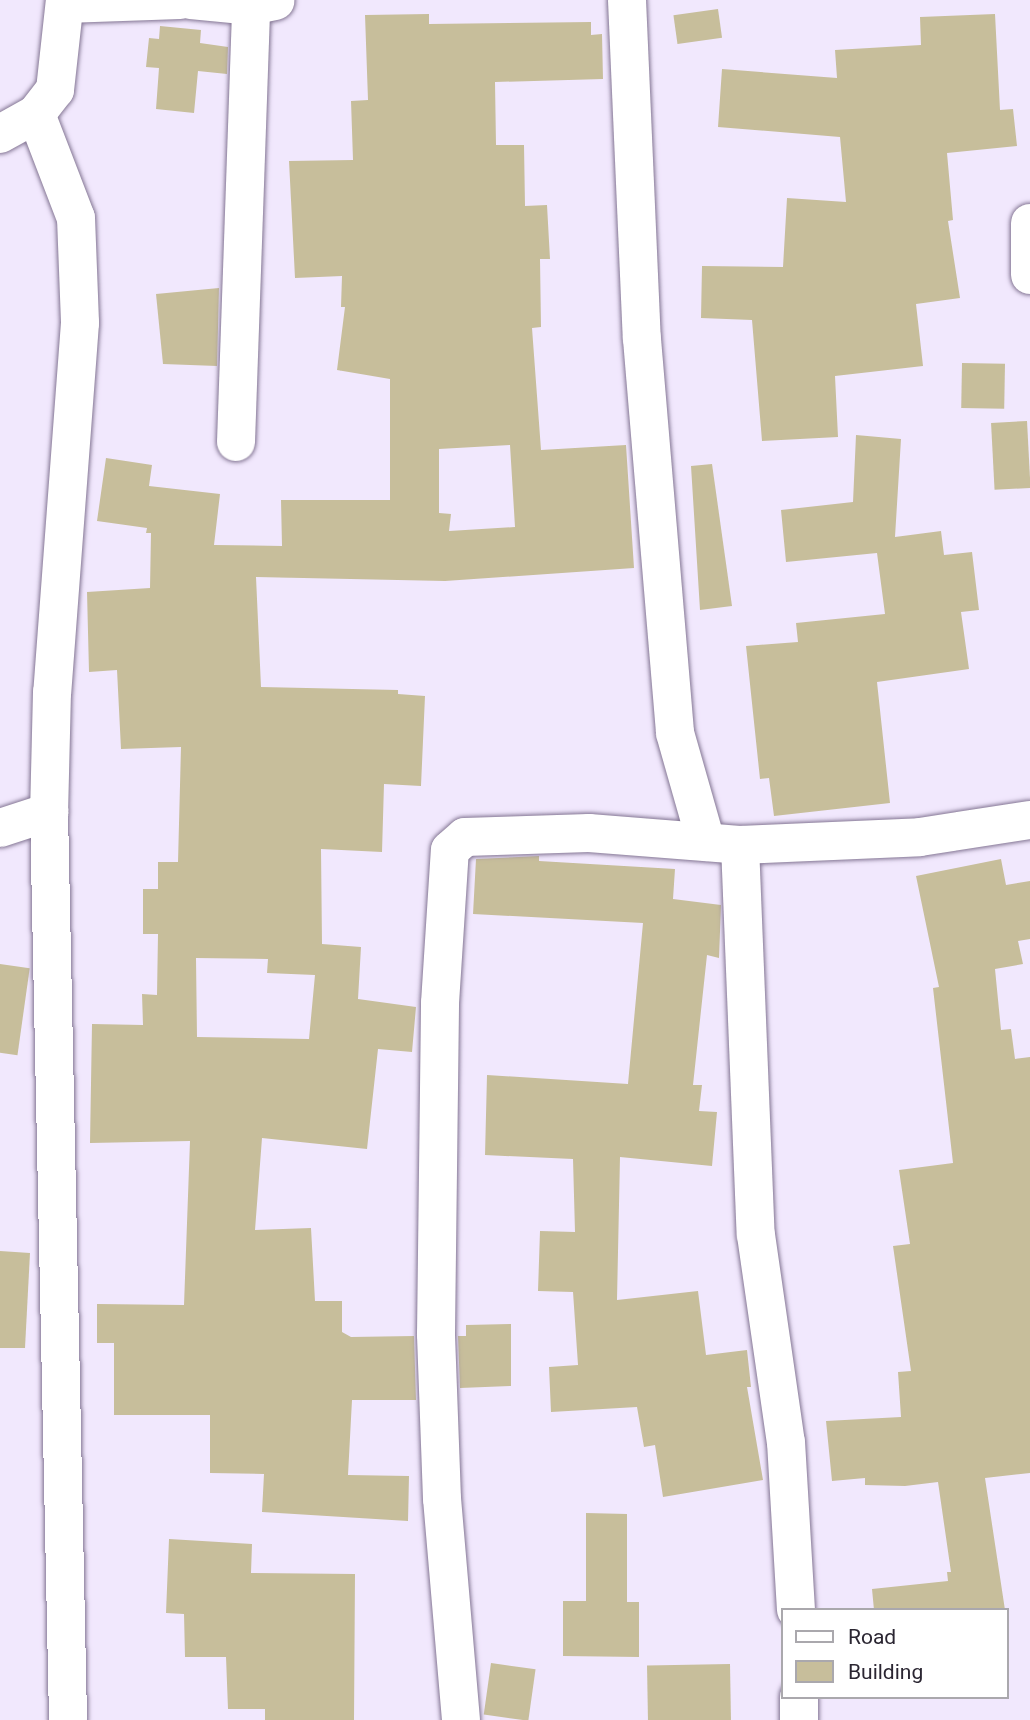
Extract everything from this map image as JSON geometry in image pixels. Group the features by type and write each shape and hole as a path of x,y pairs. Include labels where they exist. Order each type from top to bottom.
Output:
{"street":[{"path":"0,134 36,114 55,90 65,2 180,0"},
{"path":"191,0 264,3 236,442"},
{"path":"627,0 642,339 675,733 723,844 756,1235 786,1442 796,1608"},
{"path":"36,114 76,218 80,323 52,692 49,812 68,1720"},
{"path":"1030,223 1030,275"},
{"path":"0,828 49,812"},
{"path":"461,1720 442,1499 436,1334 440,1003 450,850 465,837 575,834 723,844 920,837 1030,820"},
{"path":"799,1699 799,1720"}],"building":[{"path":"718,9 722,38 677,44 673,15"},
{"path":"429,14 429,24 591,22 591,35 602,34 603,79 495,82 496,145 524,145 525,206 547,205 550,259 540,259 541,327 532,328 541,450 626,445 634,568 445,581 256,577 261,687 398,690 398,694 425,696 421,786 384,784 382,852 321,849 322,944 361,947 358,999 416,1007 412,1052 378,1049 367,1149 262,1138 255,1230 311,1228 315,1301 342,1301 342,1332 351,1337 414,1336 416,1400 352,1400 348,1475 409,1476 408,1521 262,1512 264,1474 210,1473 210,1415 114,1415 114,1343 97,1343 97,1304 184,1305 190,1141 90,1143 92,1024 143,1025 142,994 157,995 158,934 143,934 143,889 158,889 158,862 178,862 181,747 121,749 117,670 89,672 87,592 150,588 151,533 146,533 147,528 97,521 106,458 152,465 149,486 220,494 214,545 282,546 281,500 390,500 390,379 337,370 345,307 341,307 342,276 295,278 289,161 353,160 351,101 368,100 365,15","holes":["510,445 515,527 449,531 451,514 439,513 439,449","196,958 268,959 267,973 315,975 309,1039 197,1037"]},
{"path":"995,14 1000,110 1013,109 1017,146 947,153 953,220 948,221 960,298 916,304 923,366 835,376 838,437 762,441 752,320 701,318 702,266 783,267 787,198 846,202 840,137 718,127 722,69 837,78 835,50 921,45 920,17"},
{"path":"160,26 201,30 200,43 228,47 227,74 198,71 194,113 156,109 159,68 146,67 149,38 159,39"},
{"path":"219,288 217,366 163,364 156,294"},
{"path":"962,363 1005,364 1004,409 961,408"},
{"path":"1027,421 1030,488 995,490 991,423"},
{"path":"856,435 901,439 895,537 941,531 944,555 972,552 979,610 961,612 969,669 877,682 890,803 774,816 769,778 760,779 746,646 798,642 796,623 885,614 877,553 786,562 781,510 853,502"},
{"path":"712,464 732,606 700,610 691,466"},
{"path":"539,856 539,861 675,869 673,899 721,905 719,958 707,955 693,1085 702,1085 699,1111 717,1112 712,1166 620,1157 617,1300 698,1291 706,1355 747,1350 751,1387 747,1387 763,1480 663,1497 655,1445 644,1447 637,1407 551,1412 549,1367 578,1365 573,1292 538,1291 540,1231 575,1232 573,1159 485,1155 487,1075 628,1084 643,923 473,914 476,859"},
{"path":"1001,859 1006,885 1030,881 1030,939 1018,941 1023,964 995,969 1001,1030 1011,1029 1015,1059 1030,1057 1030,1473 985,1478 1005,1608 874,1608 872,1589 948,1581 947,1572 951,1572 938,1482 905,1486 865,1485 865,1478 832,1481 826,1421 901,1417 898,1372 911,1371 893,1246 910,1244 899,1170 953,1163 933,988 939,987 916,876"},
{"path":"0,964 30,968 17,1055 0,1053"},
{"path":"0,1251 30,1253 25,1348 0,1348"},
{"path":"511,1324 511,1386 460,1388 458,1336 466,1336 466,1325"},
{"path":"586,1513 627,1514 627,1602 639,1602 639,1657 563,1656 563,1601 586,1601"},
{"path":"169,1539 252,1544 251,1573 355,1574 354,1720 265,1720 265,1709 228,1709 226,1657 185,1657 184,1614 166,1613"},
{"path":"491,1663 536,1669 528,1720 484,1714"},
{"path":"730,1664 731,1720 648,1720 647,1665"}]}
